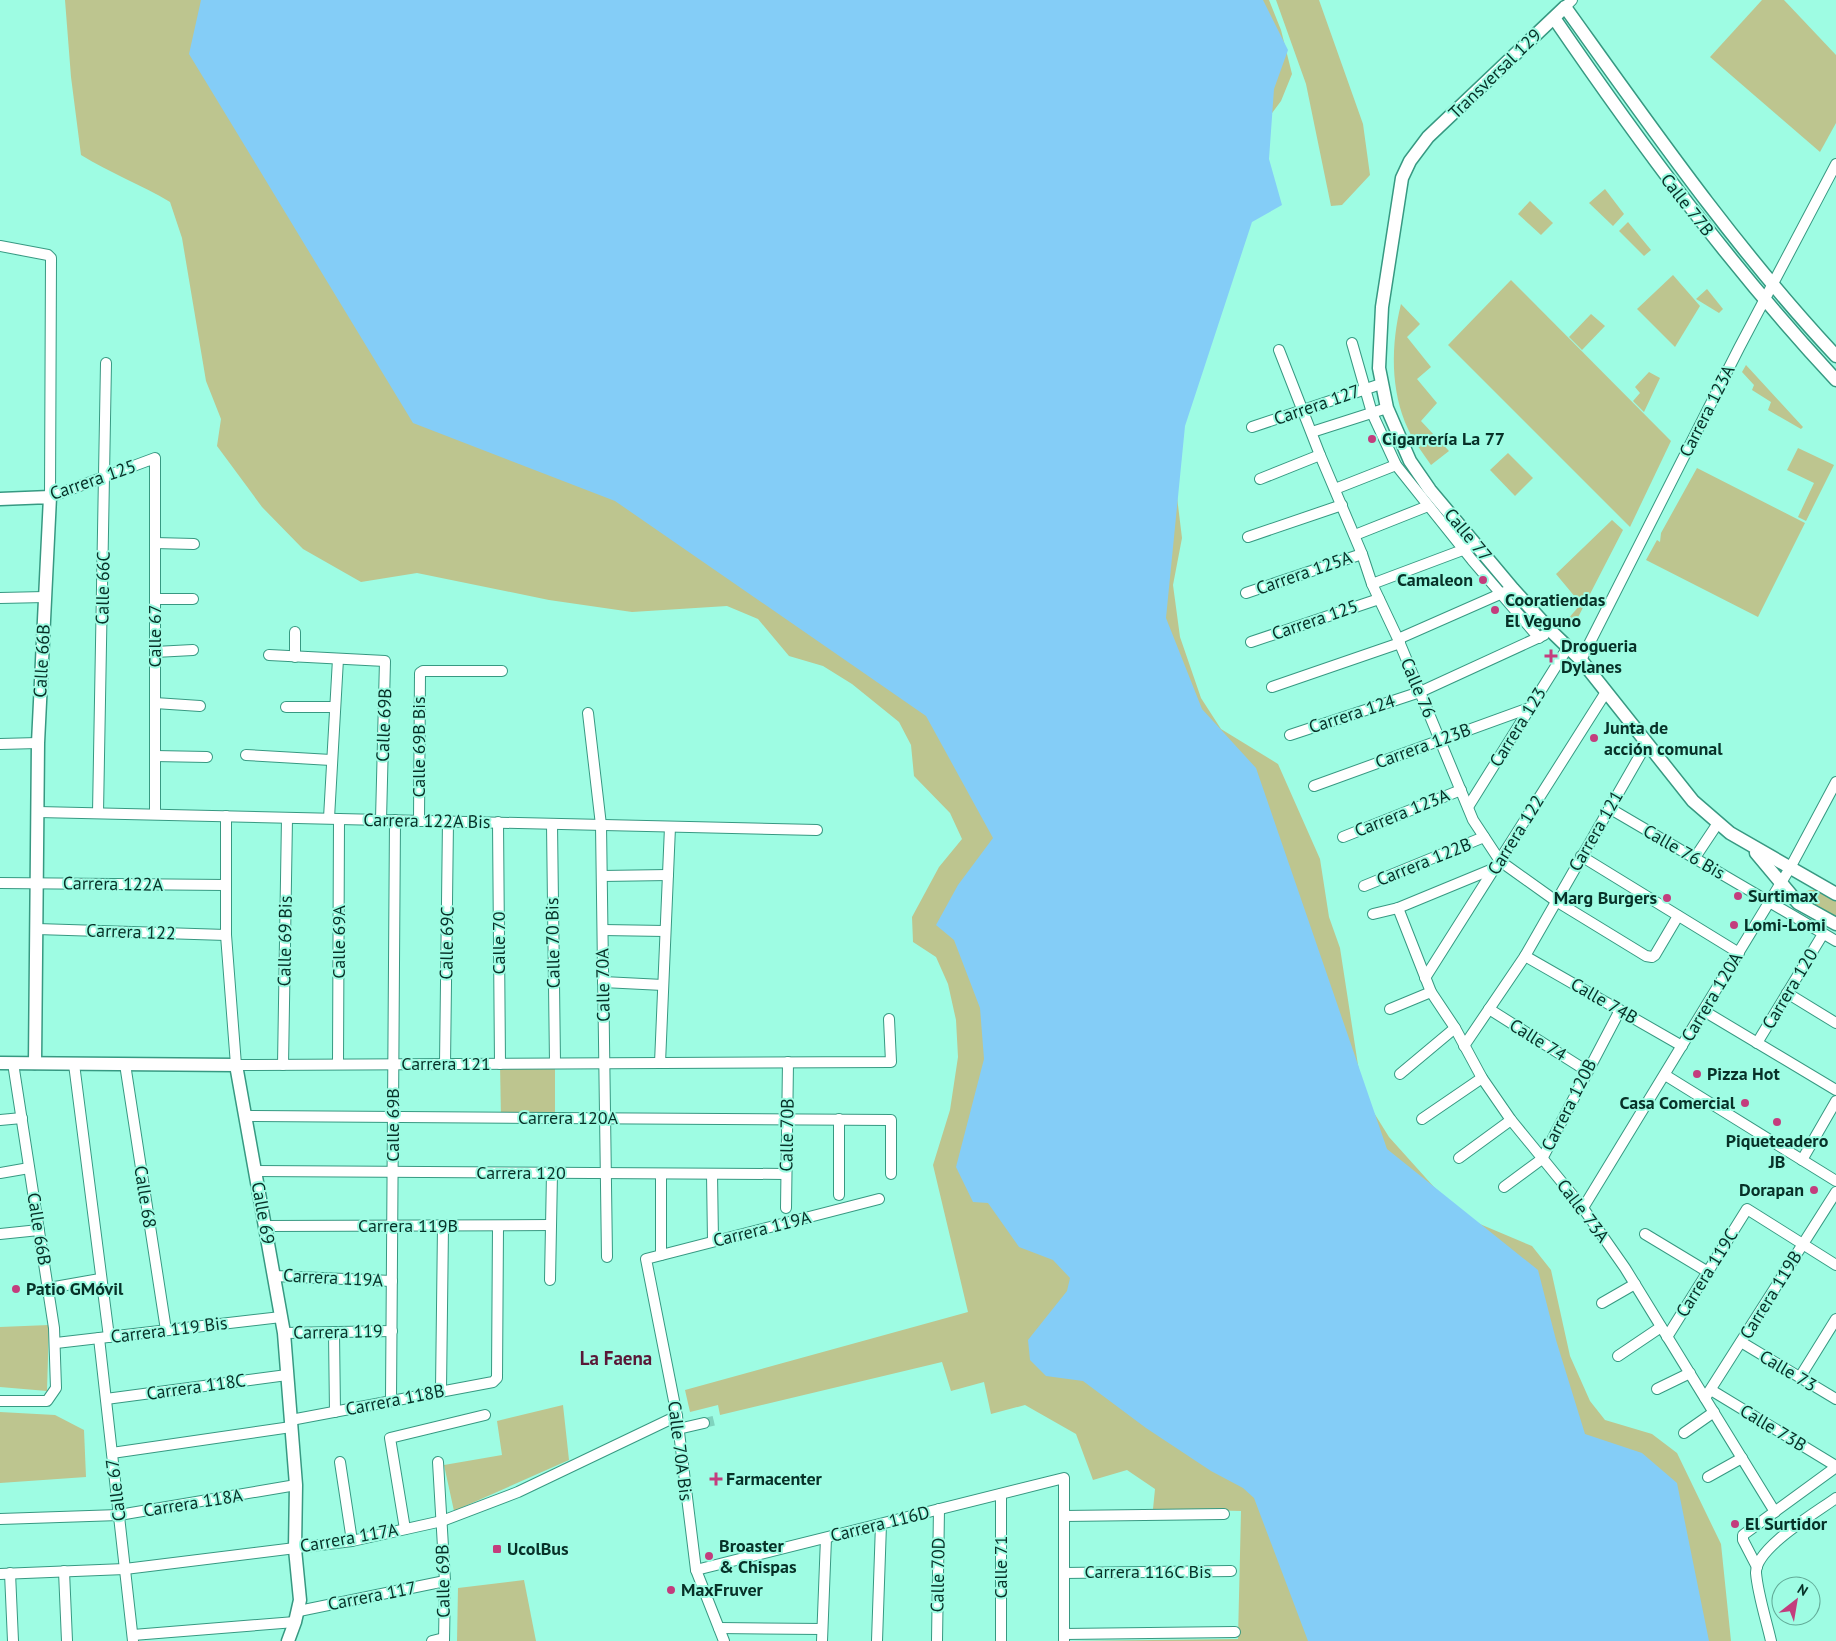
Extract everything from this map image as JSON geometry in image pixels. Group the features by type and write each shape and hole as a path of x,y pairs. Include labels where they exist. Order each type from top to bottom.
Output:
{"street":[{"name":"Transversal 129","path":"1419,148 1428,136 1569,4"},
{"name":"Calle 77B","path":"1569,4 1698,192 1772,284 1836,356"},
{"name":"Calle 77B","path":"1554,18 1660,169 1764,300 1836,380"},
{"name":"Calle 77","path":"1419,148 1402,178 1380,323 1379,341 1381,384 1386,408 1403,447 1422,479 1476,545 1507,592 1581,660 1687,794 1718,823 1749,845 1836,894"},
{"name":"Carrera 123A","path":"1581,660 1772,284 1836,164"},
{"name":"Calle 66B","path":"0,246 48,255 51,258 50,497 38,743 35,1064"},
{"path":"1352,343 1372,413 1396,465 1464,550 1507,592 1540,638"},
{"name":"Calle 76","path":"1279,350 1320,455 1355,535 1372,584 1399,641 1460,790 1498,865 1646,956 1652,957 1655,954 1678,916"},
{"name":"Calle 66C","path":"98,813 106,363"},
{"name":"Carrera 127","path":"1252,427 1381,384"},
{"path":"1312,432 1386,408"},
{"path":"1260,479 1320,455"},
{"name":"Carrera 125","path":"0,499 50,497 155,458"},
{"name":"Calle 67","path":"155,458 155,814"},
{"path":"1335,489 1396,465"},
{"path":"1248,537 1342,505"},
{"path":"1355,535 1428,506"},
{"path":"155,543 194,544"},
{"name":"Carrera 125","path":"1372,584 1476,545"},
{"name":"Carrera 125A","path":"1246,593 1362,554"},
{"path":"1272,687 1399,641 1507,592"},
{"path":"0,598 45,597"},
{"path":"155,598 193,599"},
{"name":"Carrera 125","path":"1251,642 1379,599"},
{"path":"295,632 295,657"},
{"name":"Carrera 124","path":"1290,735 1420,692 1552,632"},
{"name":"Carrera 123","path":"1468,807 1568,647"},
{"path":"155,652 193,650"},
{"path":"269,656 338,659"},
{"name":"Calle 69B","path":"338,659 385,661 381,820"},
{"name":"Calle 69A","path":"338,659 333,707 332,760 338,1064"},
{"name":"Calle 69B Bis","path":"419,820 420,673 502,671"},
{"name":"Carrera 122","path":"1425,978 1606,692"},
{"path":"155,703 200,706"},
{"path":"286,707 333,707"},
{"name":"Carrera 123B","path":"1314,786 1532,707"},
{"name":"Calle 70A","path":"588,713 601,825 607,1258"},
{"path":"0,744 38,743"},
{"name":"Carrera 121","path":"1464,1046 1525,956 1647,743"},
{"path":"246,755 332,760"},
{"path":"155,756 207,757"},
{"name":"Carrera 120A","path":"1583,1208 1790,868 1836,782"},
{"name":"Carrera 123A","path":"1344,836 1460,790"},
{"name":"Calle 76 Bis","path":"1609,808 1836,941"},
{"name":"Carrera 122A Bis","path":"38,812 817,830"},
{"name":"Calle 69","path":"226,816 226,935 236,1065 284,1333 296,1485 297,1616"},
{"name":"Calle 69 Bis","path":"283,1065 287,818"},
{"name":"Calle 69B","path":"392,1400 395,820"},
{"name":"Calle 69C","path":"445,1064 448,821"},
{"name":"Calle 70","path":"498,822 500,1064"},
{"path":"1694,859 1718,823"},
{"name":"Calle 70 Bis","path":"552,824 555,1063"},
{"path":"660,1063 670,826"},
{"name":"Carrera 122B","path":"1364,886 1484,837"},
{"name":"Calle 77","path":"1749,845 1804,908 1836,924"},
{"path":"1581,856 1739,953"},
{"path":"1373,914 1398,908 1498,865"},
{"path":"602,876 668,875"},
{"name":"Carrera 122A","path":"0,883 226,885"},
{"name":"Calle 73A","path":"1398,908 1431,992 1455,1028 1482,1078 1511,1120 1583,1208 1690,1373 1708,1394 1714,1412 1775,1512"},
{"name":"Carrera 122","path":"37,929 226,935"},
{"path":"602,930 665,931"},
{"name":"Carrera 120","path":"1757,1043 1823,934"},
{"name":"Calle 74B","path":"1525,956 1682,1046"},
{"path":"603,982 663,985"},
{"path":"1390,1009 1431,992"},
{"path":"1787,993 1836,1023"},
{"name":"Calle 74","path":"1489,1009 1587,1071"},
{"name":"Carrera 120B","path":"1504,1186 1542,1159 1620,1010"},
{"path":"1704,1011 1836,1090"},
{"name":"Carrera 121","path":"6,1063 283,1065 892,1062 889,1019"},
{"path":"1400,1074 1455,1028"},
{"name":"Calle 70B","path":"786,1208 788,1062"},
{"name":"Calle 66B","path":"0,1401 47,1401 53,1396 56,1388 56,1343 49,1288 22,1118 6,1063"},
{"name":"Calle 67","path":"74,1064 100,1279 106,1399 133,1638"},
{"name":"Calle 68","path":"125,1064 166,1330"},
{"path":"1665,1076 1836,1181"},
{"path":"1422,1119 1482,1078"},
{"path":"1802,1160 1836,1101"},
{"name":"Carrera 120A","path":"245,1116 891,1120 891,1174"},
{"path":"0,1120 22,1118"},
{"path":"839,1119 839,1195"},
{"path":"1459,1158 1511,1120"},
{"path":"0,1174 29,1168"},
{"name":"Carrera 120","path":"255,1172 786,1174"},
{"path":"550,1280 552,1173"},
{"path":"661,1174 661,1255"},
{"path":"712,1174 713,1241"},
{"name":"Carrera 119B","path":"1708,1394 1836,1192"},
{"name":"Carrera 119A","path":"646,1259 879,1199"},
{"name":"Carrera 119C","path":"1667,1337 1747,1209 1803,1244"},
{"name":"Carrera 119B","path":"265,1226 498,1227 551,1225"},
{"path":"440,1390 443,1226"},
{"name":"Carrera 118B","path":"112,1453 291,1424 335,1412 440,1390 489,1384 497,1378 498,1227"},
{"path":"0,1234 39,1230"},
{"path":"1645,1234 1708,1272"},
{"path":"1803,1244 1836,1265"},
{"name":"Calle 70A Bis","path":"646,1259 677,1416 696,1570 724,1641"},
{"name":"Carrera 119A","path":"274,1276 392,1281"},
{"path":"49,1288 100,1279"},
{"path":"1602,1303 1634,1284"},
{"name":"Carrera 119 Bis","path":"56,1343 281,1317"},
{"path":"1800,1377 1836,1319"},
{"name":"Carrera 119C","path":"1618,1356 1661,1327"},
{"name":"Carrera 119","path":"284,1333 392,1331"},
{"path":"334,1333 335,1412"},
{"name":"Calle 73","path":"1741,1342 1836,1399"},
{"path":"1657,1389 1690,1373"},
{"name":"Carrera 118C","path":"106,1399 287,1375"},
{"name":"Calle 73B","path":"1708,1394 1836,1466"},
{"path":"1684,1433 1714,1412"},
{"path":"405,1529 390,1438 485,1415"},
{"name":"Carrera 117A","path":"5,1574 125,1569 285,1548 295,1549 352,1541 442,1521 518,1492 677,1416"},
{"path":"678,1428 704,1423"},
{"path":"1708,1477 1742,1458"},
{"path":"340,1462 352,1541"},
{"name":"Calle 69B","path":"438,1462 445,1581 444,1640"},
{"path":"1771,1641 1764,1616 1757,1567 1742,1537 1836,1466"},
{"name":"Carrera 116D","path":"696,1570 1064,1478 1064,1516"},
{"name":"Carrera 118A","path":"0,1519 119,1515 296,1485"},
{"name":"Calle 71","path":"1001,1494 1001,1641"},
{"path":"1757,1567 1762,1555 1774,1544 1836,1498"},
{"name":"Calle 70D","path":"938,1641 939,1509"},
{"path":"1224,1514 1064,1516 1064,1637 1235,1632"},
{"path":"876,1641 881,1524"},
{"path":"822,1641 826,1538"},
{"path":"64,1571 67,1641"},
{"name":"Carrera 116C Bis","path":"1064,1573 1231,1571"},
{"path":"5,1574 13,1641"},
{"name":"Carrera 117","path":"133,1638 297,1616 445,1581"},
{"path":"288,1641 297,1616"},
{"path":"719,1628 822,1629"},
{"path":"432,1641 444,1640"}],"green space":[{"path":"65,0 1269,0 1281,30 1292,74 1281,101 1254,137 1175,165 1177,497 1182,538 1173,585 1180,637 1201,698 1221,729 1278,764 1320,859 1329,917 1340,948 1358,1065 1366,1100 1389,1137 1434,1187 1468,1219 1532,1246 1551,1270 1570,1356 1590,1401 1605,1420 1652,1434 1677,1453 1721,1544 1731,1641 1071,1641 1238,1639 1241,1511 1153,1509 1155,1489 1127,1470 1093,1480 1076,1434 1025,1405 991,1414 984,1382 951,1391 942,1362 720,1415 718,1405 690,1412 685,1390 968,1312 933,1165 950,1110 958,1057 956,1020 948,984 936,957 913,942 912,917 939,867 962,839 950,813 914,776 911,745 899,722 852,684 823,666 789,656 758,619 727,606 632,612 549,600 417,573 361,582 303,549 262,507 217,446 221,419 206,381 182,238 170,202 81,155 71,77"},
{"path":"1276,0 1319,0 1363,124 1370,175 1342,205 1331,206 1306,84"},
{"path":"1762,0 1784,0 1836,55 1836,123 1820,152 1710,57"},
{"path":"1605,189 1624,214 1613,226 1589,203"},
{"path":"1530,201 1553,223 1541,235 1518,214"},
{"path":"1628,222 1651,250 1644,256 1619,231"},
{"path":"1673,275 1700,306 1675,347 1637,309"},
{"path":"1511,280 1671,441 1630,527 1448,345"},
{"path":"1707,289 1723,309 1719,313 1696,299"},
{"path":"1401,304 1420,324 1407,337 1431,367 1417,379 1437,403 1421,421 1449,451 1431,465 1410,434 1402,414 1395,383 1395,335"},
{"path":"1591,314 1605,326 1582,350 1569,337"},
{"path":"1746,365 1803,427 1801,429 1768,410 1771,402 1752,390 1754,385 1742,372"},
{"path":"1649,372 1660,378 1644,412 1633,401 1640,393 1635,387"},
{"path":"1798,448 1834,465 1806,521 1798,517 1814,483 1787,470"},
{"path":"1508,453 1533,478 1515,496 1490,470"},
{"path":"1697,468 1805,523 1758,617 1646,560 1657,540 1660,542 1661,533"},
{"path":"1612,520 1623,530 1573,627 1567,620 1581,604 1556,574"},
{"path":"1816,890 1836,901 1836,920 1803,903 1801,897 1804,892"},
{"path":"555,1063 555,1118 501,1118 500,1064"},
{"path":"49,1325 47,1391 0,1387 0,1327"},
{"path":"563,1405 569,1460 454,1511 444,1465 502,1455 497,1421"},
{"path":"0,1412 55,1415 84,1430 86,1477 0,1483"},
{"path":"524,1580 536,1641 457,1641 458,1588"}],"water":[{"path":"201,0 1263,0 1288,50 1274,89 1269,159 1282,205 1252,222 1185,426 1166,618 1202,709 1256,768 1387,1149 1538,1270 1556,1340 1585,1434 1642,1453 1677,1483 1709,1641 1308,1641 1254,1498 1243,1488 1211,1471 1146,1428 1083,1381 1046,1376 1030,1360 1028,1340 1067,1291 1070,1278 1053,1260 1019,1247 988,1203 973,1202 956,1167 984,1059 980,1008 954,940 936,925 958,885 993,838 926,716 615,501 413,423 189,54"}],"tunnel":[{"path":"704,1423 717,1420"}],"place":[{"name":"Cigarrería La 77","path":"1372,439"},
{"name":"Camaleon","path":"1483,580"},
{"name":"Cooratiendas El Veguno","path":"1495,610"},
{"name":"Drogueria Dylanes","path":"1551,656"},
{"name":"Junta de acción comunal","path":"1594,738"},
{"name":"Surtimax","path":"1738,896"},
{"name":"Marg Burgers","path":"1667,898"},
{"name":"Lomi-Lomi","path":"1734,925"},
{"name":"Pizza Hot","path":"1697,1074"},
{"name":"Casa Comercial","path":"1745,1103"},
{"name":"Piqueteadero JB","path":"1777,1122"},
{"name":"Dorapan","path":"1814,1190"},
{"name":"Patio GMóvil","path":"16,1289"},
{"name":"Farmacenter","path":"716,1479"},
{"name":"El Surtidor","path":"1735,1524"},
{"name":"UcolBus","path":"497,1549"},
{"name":"Broaster & Chispas","path":"709,1556"},
{"name":"MaxFruver","path":"671,1590"}],"district":[{"name":"La Faena","path":"616,1358"}]}
